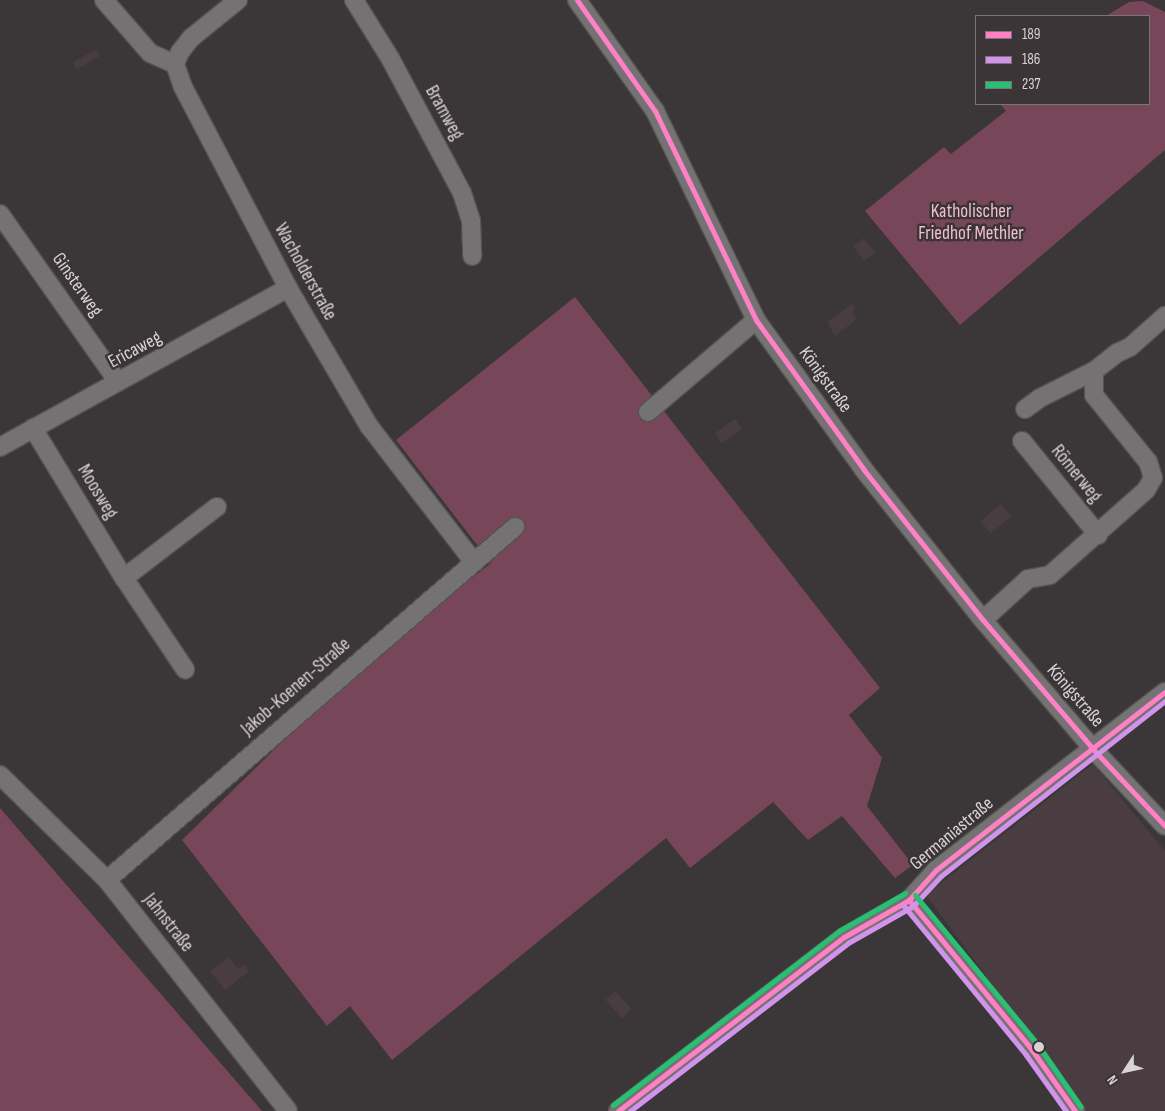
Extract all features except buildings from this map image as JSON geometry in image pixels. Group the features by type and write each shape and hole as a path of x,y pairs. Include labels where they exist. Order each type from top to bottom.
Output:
{"street":[{"path":"104,0 150,53 175,64 191,38 238,0"},
{"name":"Bramweg","path":"354,0 390,58 462,193 471,220 472,256"},
{"name":"Königstraße","path":"577,0 655,111 756,320 870,477 983,620 1093,749 1165,826"},
{"name":"Wacholderstraße","path":"175,64 208,136 288,288 369,426 473,561"},
{"name":"Ginsterweg","path":"0,214 118,382"},
{"name":"Ericaweg","path":"0,446 288,288"},
{"path":"1025,409 1040,398 1094,371 1116,353 1130,347 1165,316"},
{"path":"648,412 756,320"},
{"name":"Römerweg","path":"983,620 1028,579 1050,575 1146,490 1152,478 1148,462 1094,395 1094,371"},
{"name":"Moosweg","path":"33,428 124,578 186,669"},
{"name":"Römerweg","path":"1022,441 1098,534"},
{"path":"124,578 217,507"},
{"name":"Jakob-Koenen-Straße","path":"107,880 473,561 515,527"},
{"name":"Germaniastraße","path":"618,1111 844,937 909,900 936,870 1165,692"},
{"name":"Jahnstraße","path":"0,775 107,880 288,1111"},
{"path":"909,900 1032,1050 1075,1111"}],"shaded area":[{"path":"96,49 100,56 77,69 73,62"},
{"path":"864,238 875,252 864,261 853,247"},
{"path":"852,304 856,309 852,312 857,319 835,336 827,322"},
{"path":"735,419 742,429 721,443 715,433"},
{"path":"1001,504 1011,516 991,534 980,521"},
{"path":"1093,764 1165,851 1165,1111 1081,1111 1038,1046 926,895"},
{"path":"229,957 238,969 244,965 249,971 225,990 210,971"},
{"path":"615,991 632,1010 622,1018 605,1000"}],"green space":[{"name":"Katholischer Friedhof Methler","path":"1143,1 1165,12 1165,150 960,325 865,211 944,147 951,154 1006,111 1001,105 1150,105 1150,15 1108,15 1129,2"},
{"path":"575,297 880,688 849,715 882,758 867,806 913,865 895,878 842,816 808,840 773,802 690,868 666,838 392,1060 350,1006 327,1026 182,840 286,738 412,625 491,563 396,440"},
{"path":"0,808 262,1111 0,1111"}],"transit line":[{"name":"189","path":"577,0 655,111 756,320 864,470 983,620 1093,749 1165,826"},
{"name":"189","path":"618,1111 844,937 909,900 936,870 1165,692"},
{"name":"186","path":"630,1111 848,943 913,906 941,876 1165,701"},
{"name":"237","path":"613,1105 839,931 905,893"},
{"name":"237","path":"915,895 1038,1045 1081,1107"},
{"name":"189","path":"909,900 1032,1050 1075,1111"},
{"name":"186","path":"903,905 1026,1055 1066,1111"}]}
